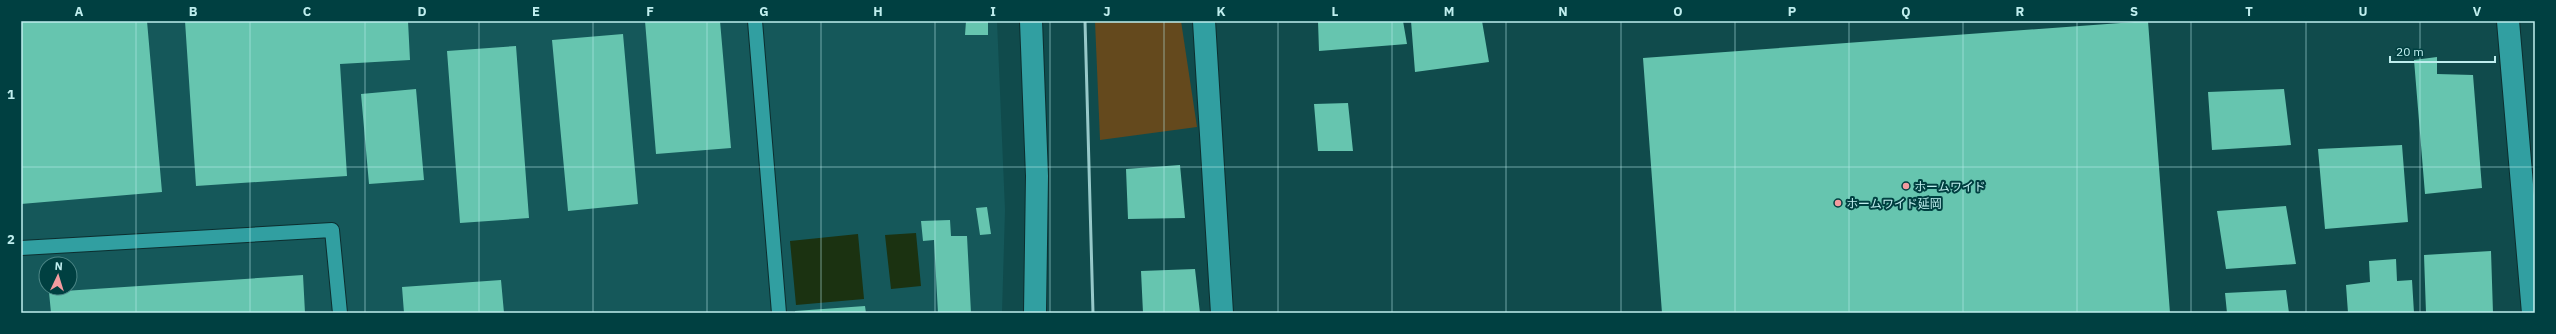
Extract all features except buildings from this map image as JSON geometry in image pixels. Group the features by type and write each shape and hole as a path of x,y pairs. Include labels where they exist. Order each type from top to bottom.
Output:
{"street":[{"path":"1031,21 1037,176 1034,313"},
{"path":"1204,21 1222,313"},
{"path":"2508,21 2533,313"}],"lane":[{"path":"755,21 779,313"},
{"path":"21,248 332,230 340,313"}],"shaded area":[{"path":"21,21 997,21 1005,210 1002,313 21,313"},
{"path":"1095,21 1181,21 1197,127 1100,140"},
{"path":"916,233 921,286 891,289 885,235"},
{"path":"858,234 864,299 796,305 790,241"}],"railway":[{"path":"1085,21 1093,313"}],"place":[{"name":"ホームワイド","path":"1906,186"},
{"name":"ホームワイド延岡","path":"1838,203"}]}
